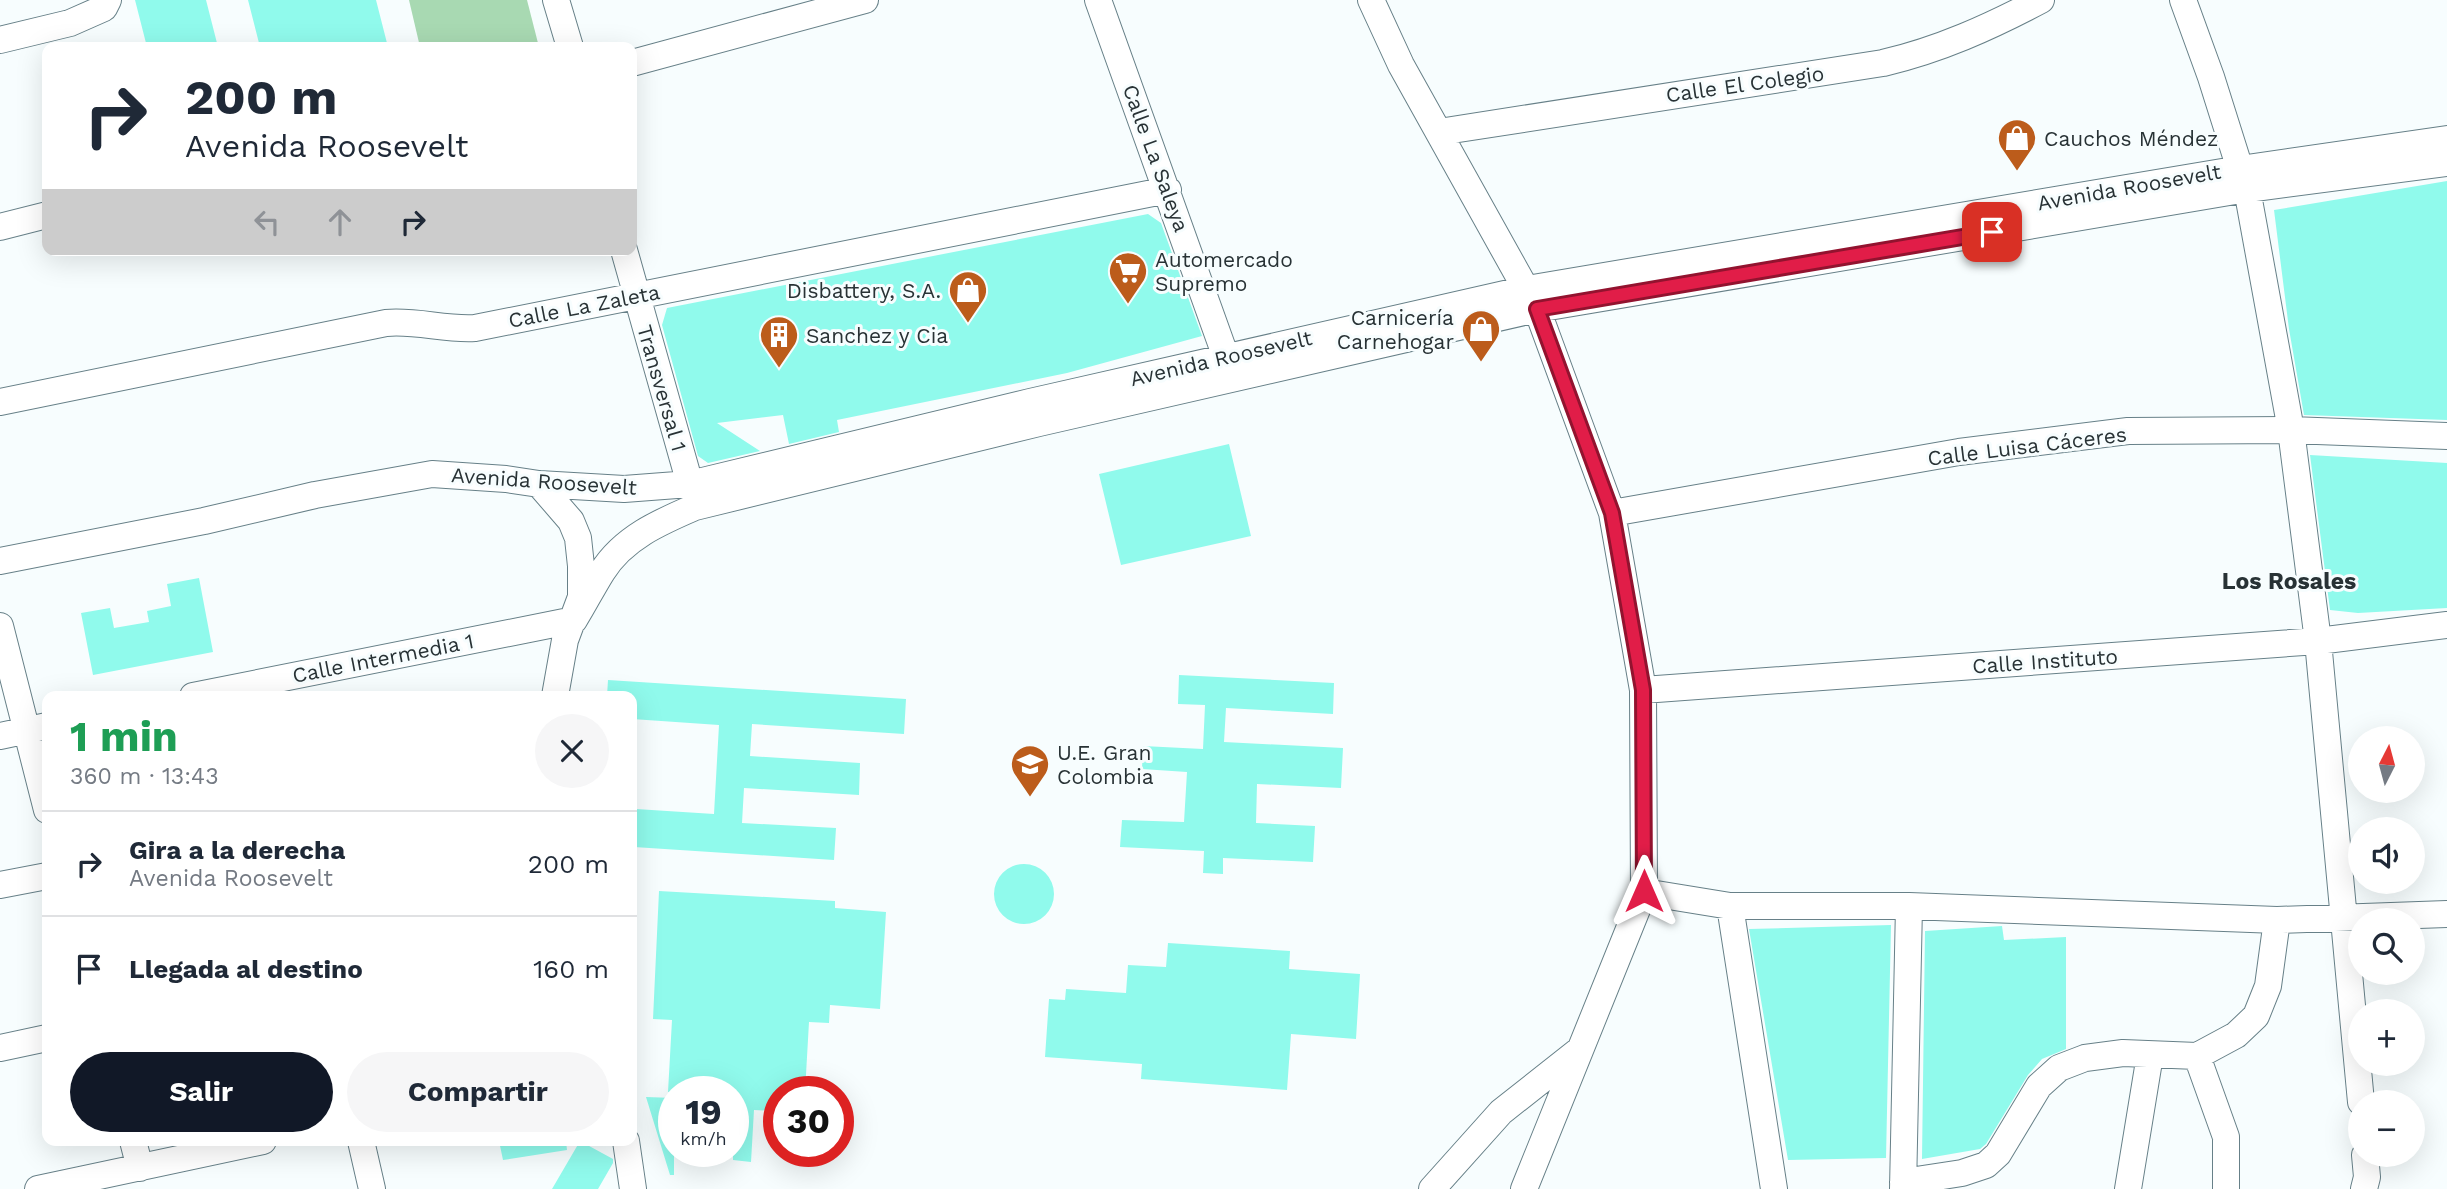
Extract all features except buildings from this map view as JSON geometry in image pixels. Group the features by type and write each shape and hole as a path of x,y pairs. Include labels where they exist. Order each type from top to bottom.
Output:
{"street":[{"path":"0,40 70,23 98,13 108,0"},
{"path":"556,0 569,42"},
{"path":"637,62 865,0"},
{"name":"Calle La Saleya","path":"1098,0 1230,367"},
{"path":"1371,0 1401,65 1532,299 1612,513 1643,690 1644,891 1524,1189"},
{"name":"Calle El Colegio","path":"1439,132 1704,89 1856,69 1933,49 1995,11 2041,0"},
{"path":"2183,0 2244,179 2291,430 2318,642 2360,1090"},
{"name":"Avenida Roosevelt","path":"574,620 603,570 641,532 695,507 1230,367 1532,299 2285,173 2447,139"},
{"path":"2285,173 2447,149"},
{"name":"Avenida Roosevelt","path":"2285,173 2447,163"},
{"name":"Calle La Zaleta","path":"0,402 386,323 415,322 450,328 475,328 1168,190"},
{"path":"0,227 42,216"},
{"name":"Transversal 1","path":"626,256 690,484"},
{"name":"Avenida Roosevelt","path":"0,561 204,521 315,495 432,474 624,489 690,484 1030,402 1230,367"},
{"name":"Calle Luisa Cáceres","path":"1612,513 1959,452 2128,432 2291,430 2447,436"},
{"path":"539,484 570,521 578,538 581,597 565,640 556,691"},
{"name":"Calle Intermedia 1","path":"218,691 574,620"},
{"name":"Calle Instituto","path":"1643,690 2318,642 2447,625"},
{"path":"0,626 38,728 42,764"},
{"path":"0,736 38,728"},
{"path":"0,885 42,877"},
{"path":"1644,891 1730,906 1909,906 2277,920 2447,914"},
{"path":"1730,906 1774,1189"},
{"path":"1909,906 1903,1186 1986,1165 1998,1154 2039,1086 2059,1068 2085,1058 2123,1053 2197,1056 2236,1035 2256,1016 2268,986 2277,920"},
{"path":"0,1048 42,1039"},
{"path":"1432,1189 1501,1112 1578,1051"},
{"path":"2128,1189 2150,1055"},
{"path":"2197,1056 2227,1137 2225,1189"},
{"path":"134,1146 140,1168"},
{"path":"38,1189 238,1146"},
{"path":"362,1146 372,1189"},
{"path":"627,1146 634,1189"},
{"path":"2364,1189 2366,1167"}],"green space":[{"path":"409,0 527,0 538,42 419,42"}],"place":[{"name":"Cauchos Méndez","path":"2017,172"},
{"name":"Automercado Supremo","path":"1128,305"},
{"name":"Disbattery, S.A.","path":"968,324"},
{"name":"Carnicería Carnehogar","path":"1481,363"},
{"name":"Sanchez y Cia","path":"779,369"},
{"name":"U.E. Gran Colombia","path":"1030,798"}],"district":[{"name":"Los Rosales","path":"2289,581"}],"route":[{"path":"1644,891 1643,690 1612,513 1537,309 1992,232"}]}
